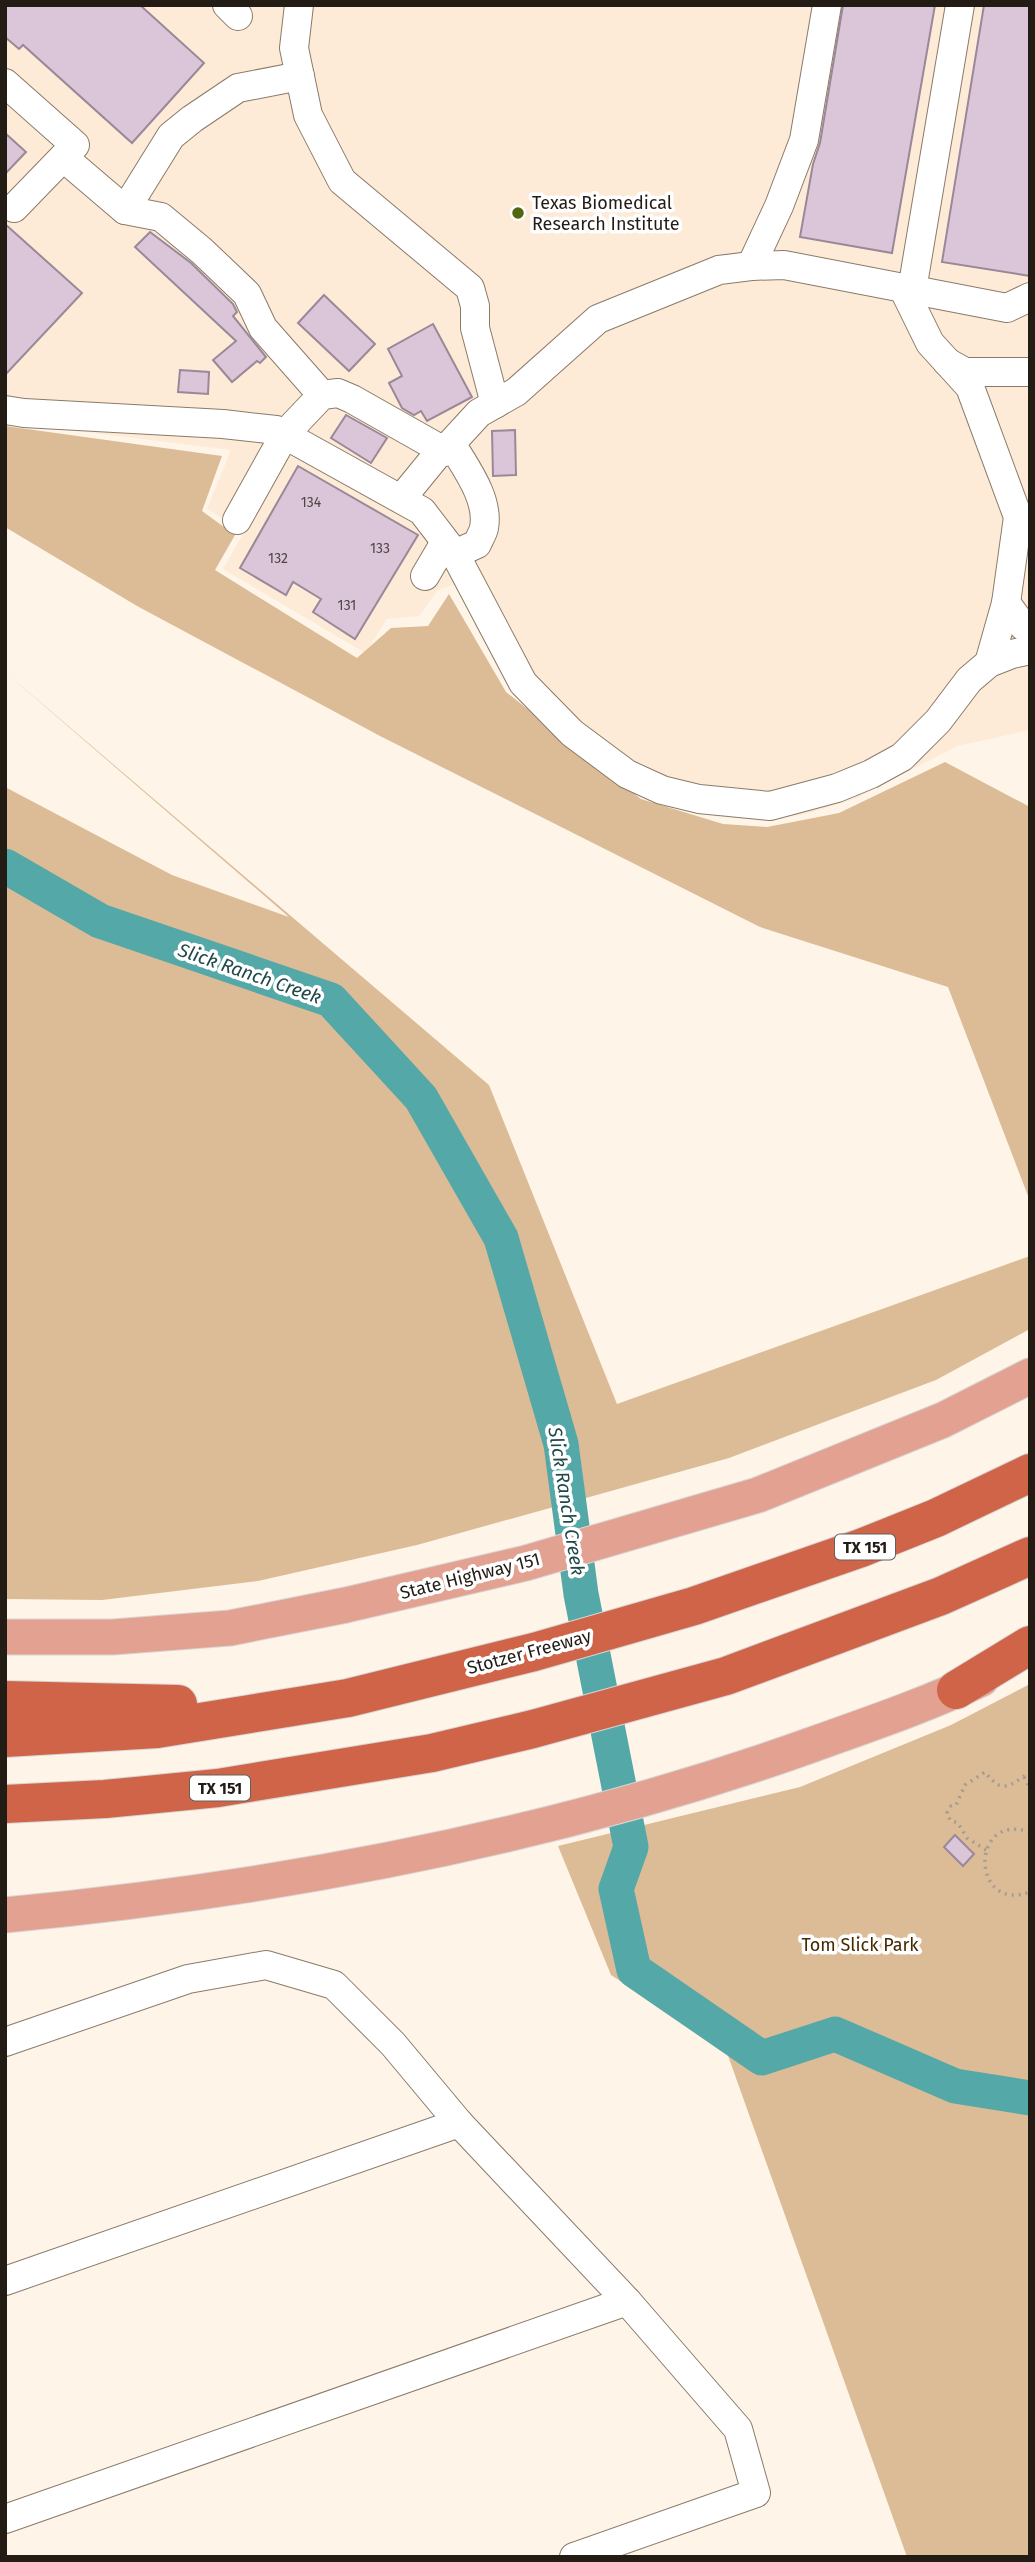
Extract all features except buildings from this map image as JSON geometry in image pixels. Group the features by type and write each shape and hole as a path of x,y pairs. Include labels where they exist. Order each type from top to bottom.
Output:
{"highway":[{"name":"Stotzer Freeway","path":"5,1738 157,1729 348,1698 534,1652 694,1606 861,1548 936,1518 1030,1473"},
{"name":"TX 151","path":"5,1804 105,1800 218,1788 432,1753 533,1729 726,1676 941,1596 1030,1556"},
{"path":"956,1690 1030,1645"},
{"path":"5,1700 149,1705 348,1698"}],"main road":[{"name":"State Highway 151","path":"5,1637 113,1637 230,1628 346,1605 526,1563 758,1495 943,1420 1030,1376"},
{"path":"5,1915 91,1907 309,1875 495,1836 633,1803 755,1765 936,1700 1030,1656"}],"street":[{"path":"299,5 294,48 308,115 342,181 470,288 475,306 475,328 495,404"},
{"path":"751,266 779,206 804,140 827,5"},
{"path":"960,5 907,289 930,343 970,387 1018,517 1006,604 989,663"},
{"path":"125,210 171,136 238,88 300,76"},
{"path":"5,83 75,145 14,208"},
{"path":"64,158 125,210 161,217 202,251 247,294 263,328 322,395"},
{"path":"401,499 437,455 444,451 479,413 516,392 598,319 719,270 784,265 1007,308 1030,297"},
{"path":"947,362 965,372 1030,372"},
{"path":"237,520 285,434 322,395 338,393 444,451 457,453 474,480 483,511 484,528 477,544 450,548 425,576"},
{"path":"5,410 276,430 401,499 422,511 450,548 523,683 572,733 627,774 662,790 699,799 770,806 837,788 871,774 902,757 938,721 969,680 989,663 1030,650"},
{"path":"1006,604 1023,626 1030,630"},
{"path":"5,2042 188,1979 266,1965 334,1985 393,2044 459,2123 627,2301 737,2429 756,2493 574,2557"},
{"path":"5,2281 459,2123"},
{"path":"5,2519 627,2301"}],"path":[{"path":"986,1850 967,1838 957,1822 950,1820 947,1813 951,1806 957,1805 965,1785 985,1772 994,1783 1009,1786 1030,1772"},
{"path":"1024,1776 1030,1788"},
{"path":"1030,1832 1016,1829 996,1836 986,1850 984,1867 987,1877 1004,1893 1015,1895 1030,1892"}],"shaded area":[{"name":"Texas Biomedical Research Institute","path":"5,5 1030,5 1030,730 957,746 857,798 810,813 765,821 724,816 649,795 542,717 470,589 452,585 437,591 419,616 387,619 365,653 223,569 244,532 207,509 231,450 5,422"}],"green space":[{"path":"5,426 222,456 202,511 235,535 215,570 357,658 391,628 428,626 449,594 506,692 641,799 723,824 767,827 839,813 945,762 1030,807 1030,1201 948,987 760,927 380,736 137,606 5,527"},
{"path":"5,672 489,1085 617,1404 1030,1256 1030,1329 936,1380 729,1458 417,1545 258,1581 102,1600 5,1599 5,787 172,875 289,917"},
{"name":"Tom Slick Park","path":"1030,1684 1030,2557 907,2557 726,2050 611,1975 558,1846 800,1787 951,1725"}],"waterway":[{"name":"Slick Ranch Creek","path":"5,866 100,921 331,1000 421,1098 501,1238 561,1444 581,1594 631,1847 616,1889 634,1970 762,2058 835,2034 955,2086 1030,2098"}],"place":[{"name":"Texas Biomedical Research Institute","path":"518,213"}]}
